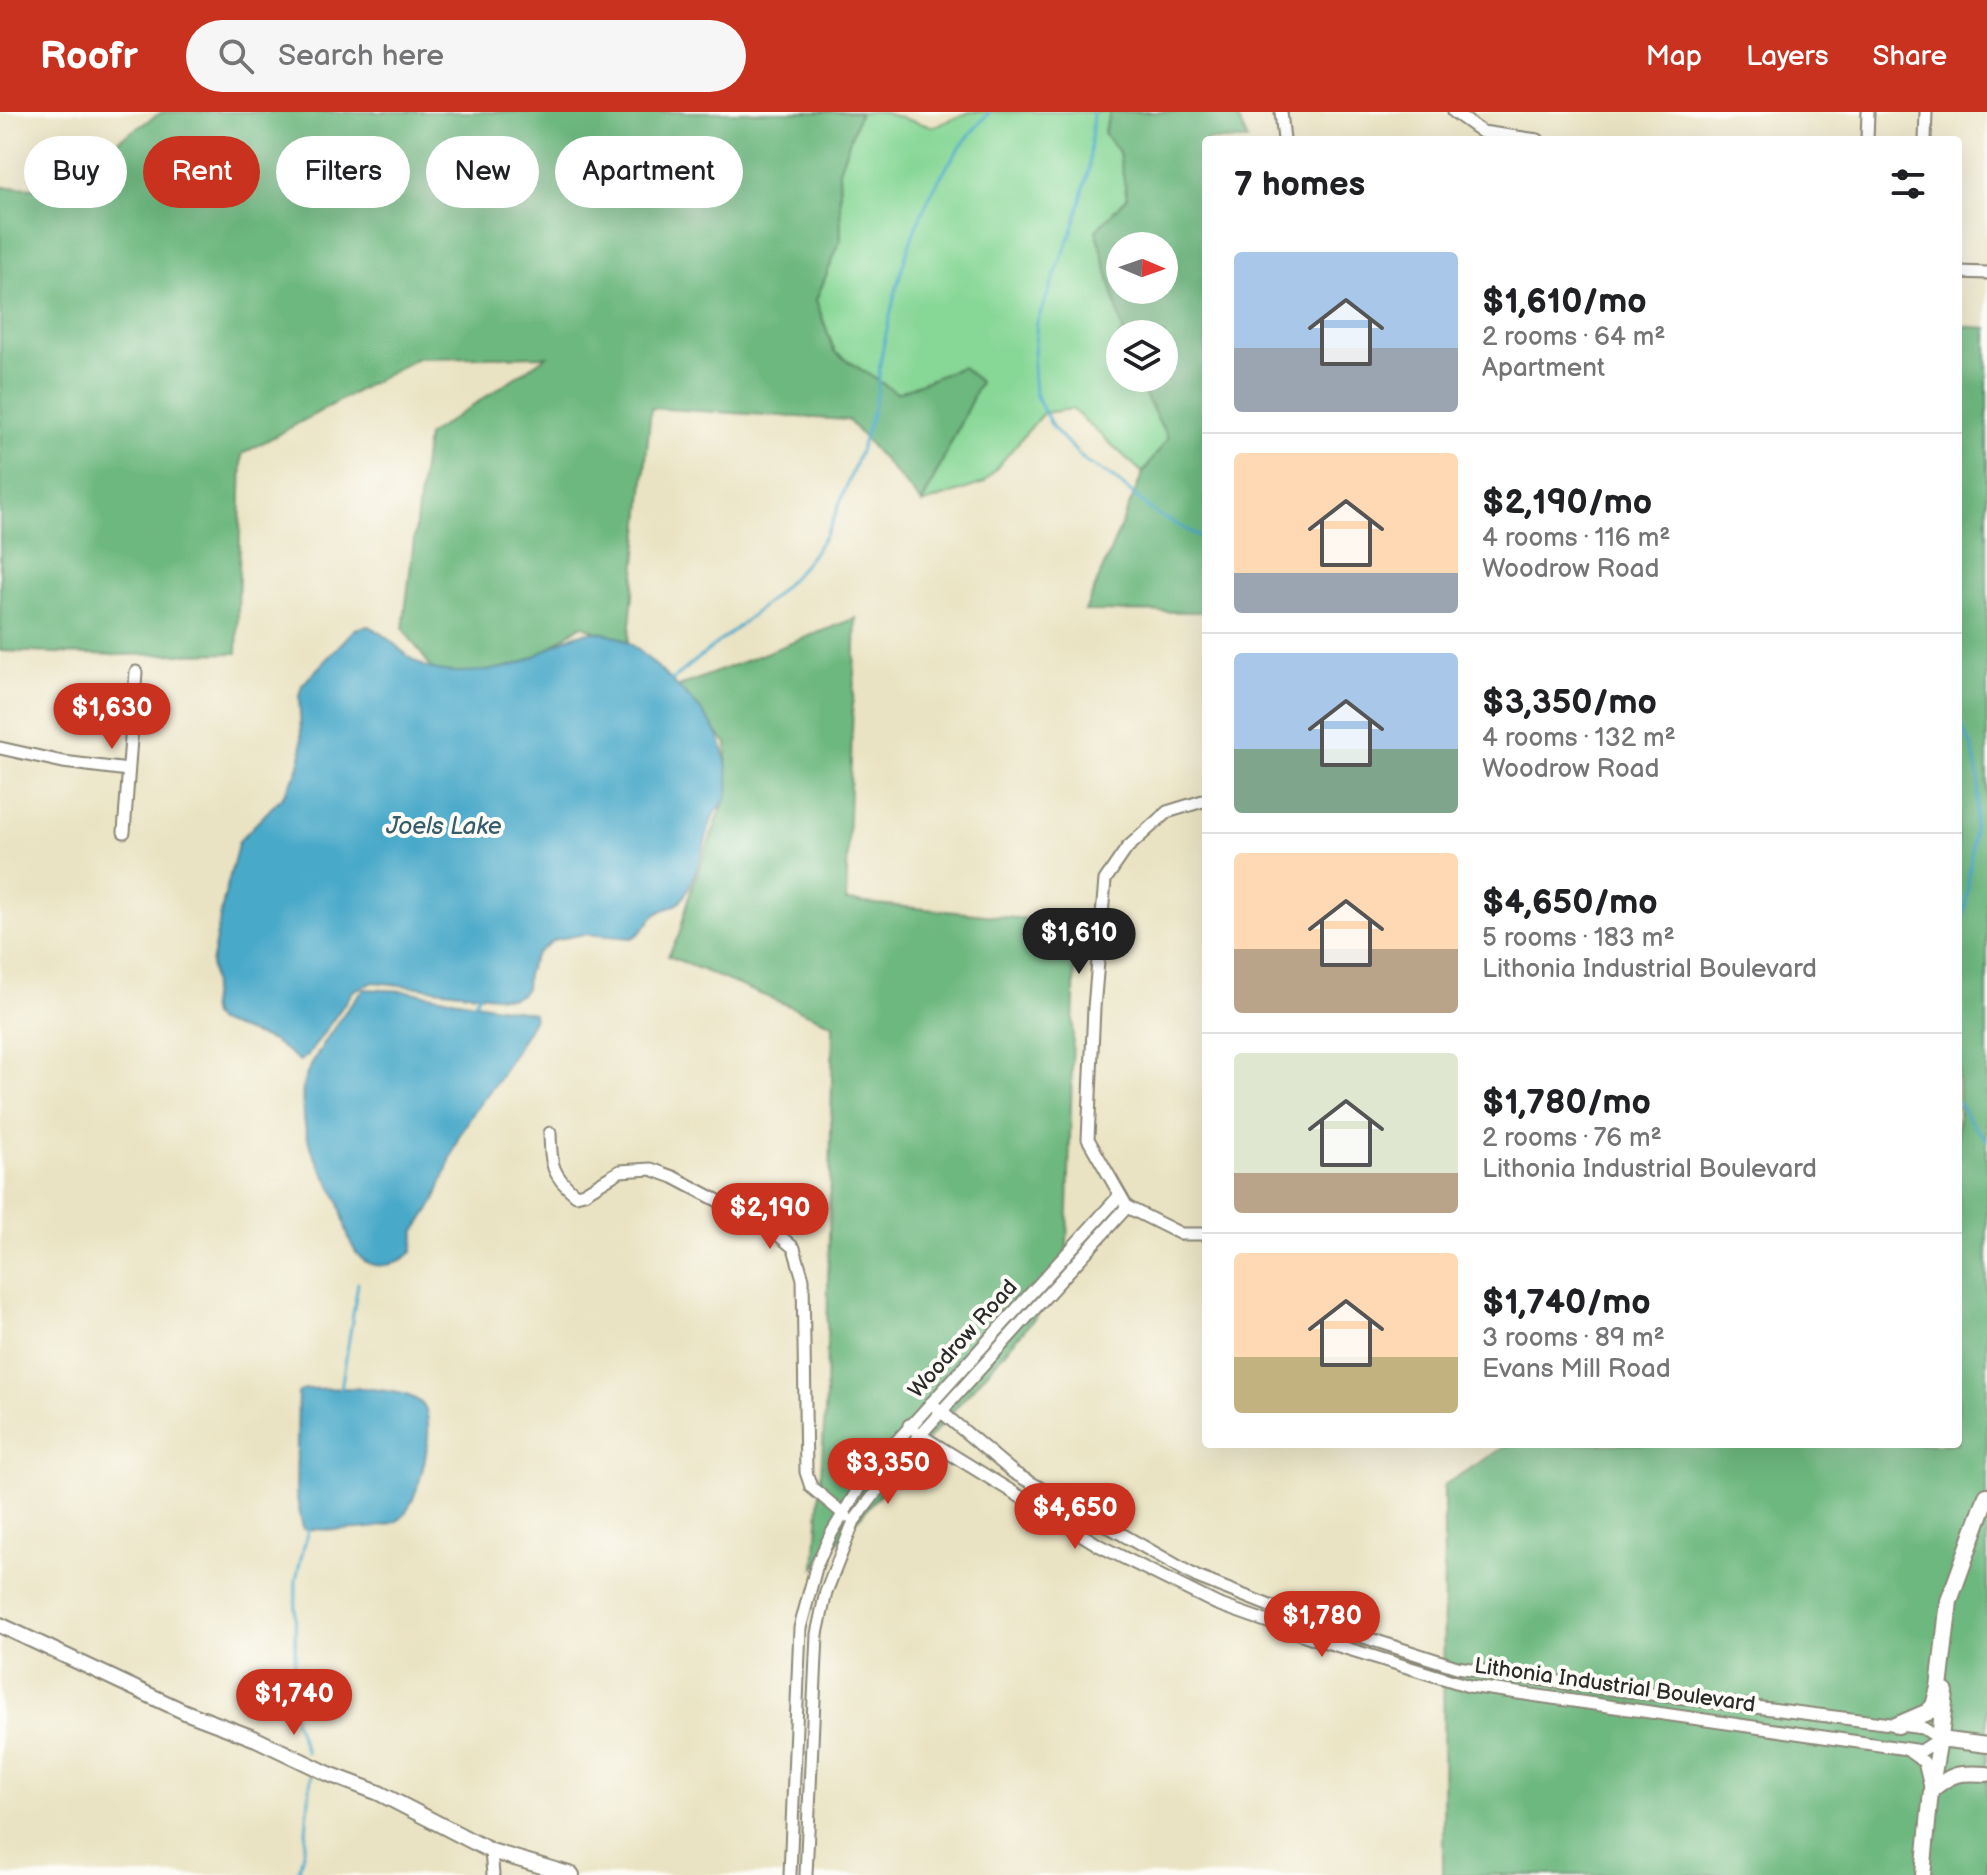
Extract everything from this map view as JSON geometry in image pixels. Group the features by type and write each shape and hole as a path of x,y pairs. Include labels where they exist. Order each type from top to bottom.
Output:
{"highway":[{"path":"1898,1725 1928,1712 1934,1706 1939,1688 1949,1601 1987,1496"},
{"path":"1940,1739 1962,1568"}],"main road":[{"path":"0,1625 185,1712 256,1739 329,1774 379,1793 491,1851 572,1875"},
{"name":"Lithonia Industrial Boulevard","path":"1940,1739 1987,1745"},
{"path":"1923,1875 1931,1791 1940,1739"},
{"path":"1931,1791 1948,1777 1963,1772 1987,1774"}],"street":[{"path":"1281,112 1284,136"},
{"path":"1454,112 1482,132 1510,136"},
{"path":"1867,136 1868,112"},
{"path":"1925,136 1926,112"},
{"path":"1962,272 1987,273"},
{"path":"124,832 136,672"},
{"path":"0,748 63,762 128,770"},
{"path":"1202,801 1167,812 1127,848 1105,880 1094,1008 1088,1139 1127,1207 1181,1234 1202,1234"},
{"path":"550,1133 551,1157 558,1180 576,1195 620,1171 651,1169 673,1177 770,1228 794,1248 803,1279 806,1472 811,1487 854,1521"},
{"name":"Woodrow Road","path":"790,1875 800,1628 817,1564 841,1513 868,1473 909,1425 1120,1195"},
{"name":"Woodrow Road","path":"806,1875 817,1634 826,1592 854,1521 920,1435 1127,1207"},
{"name":"Lithonia Industrial Boulevard","path":"909,1425 920,1435 1100,1546 1217,1604 1313,1638 1469,1686 1921,1751 1940,1739 1923,1728 1457,1667 1295,1615 1197,1577 1014,1473 931,1403"},
{"path":"1902,1748 1924,1762 1931,1791"},
{"path":"491,1851 493,1875"}],"green space":[{"path":"162,112 860,112 839,170 841,239 816,300 834,352 897,393 962,367 980,382 922,503 848,420 651,408 628,646 582,625 519,669 437,675 403,629 427,436 547,356 417,358 242,454 237,653 115,655 0,651 0,187 24,188 24,208 127,208 125,136"},
{"path":"860,112 881,112 933,127 970,112 1110,112 1104,133 1119,152 1127,198 1096,231 1106,268 1106,304 1116,304 1120,320 1106,320 1106,392 1143,392 1168,438 1143,473 1072,409 1043,413 984,483 922,504 980,382 962,367 897,393 835,352 816,300 841,239 839,170"},
{"path":"1110,112 1235,112 1246,136 1202,136 1202,612 1085,611 1143,473 1168,438 1143,392 1178,392 1178,320 1120,320 1116,304 1178,304 1178,232 1106,232 1106,267 1096,230 1127,198 1119,152 1104,133"},
{"path":"1962,326 1987,328 1987,1875 1443,1875 1444,1485 1503,1448 1962,1448"},
{"path":"856,618 846,901 1076,924 1066,1282 815,1568 826,1396 833,1024 668,956 679,935 691,890 725,799 727,743 672,689"}],"water":[{"name":"Joels Lake","path":"368,626 423,666 453,672 514,665 579,634 604,633 618,637 652,662 710,722 724,752 728,793 725,802 713,816 683,898 658,913 636,936 584,934 554,940 536,954 527,973 526,988 522,994 512,998 374,982 354,990 308,1055 300,1061 273,1041 217,1022 210,1005 213,984 211,964 239,841 283,796 297,772 302,753 299,696 302,685 355,629"},
{"path":"364,989 406,991 534,1013 499,1079 459,1136 435,1201 416,1230 412,1252 385,1265 364,1261 354,1250 336,1196 311,1148 303,1110 303,1087 311,1065"},
{"path":"364,1388 410,1396 422,1404 427,1413 424,1463 413,1498 407,1511 392,1523 353,1529 303,1529 296,1493 298,1393 305,1389"}],"waterway":[{"path":"671,681 774,596 810,558 828,531 870,420 896,289 916,226 946,168 990,112"},
{"path":"1093,112 1089,169 1074,226 1037,322 1033,364 1035,394 1053,428 1087,463 1111,476 1157,514 1202,538"},
{"path":"1962,726 1972,747 1979,781 1962,920"},
{"path":"475,1002 479,994"},
{"path":"1962,1108 1974,1127 1987,1139"},
{"path":"341,1389 358,1283"},
{"path":"306,1752 294,1719 296,1580 308,1529"},
{"path":"298,1875 305,1843 311,1776"}]}
